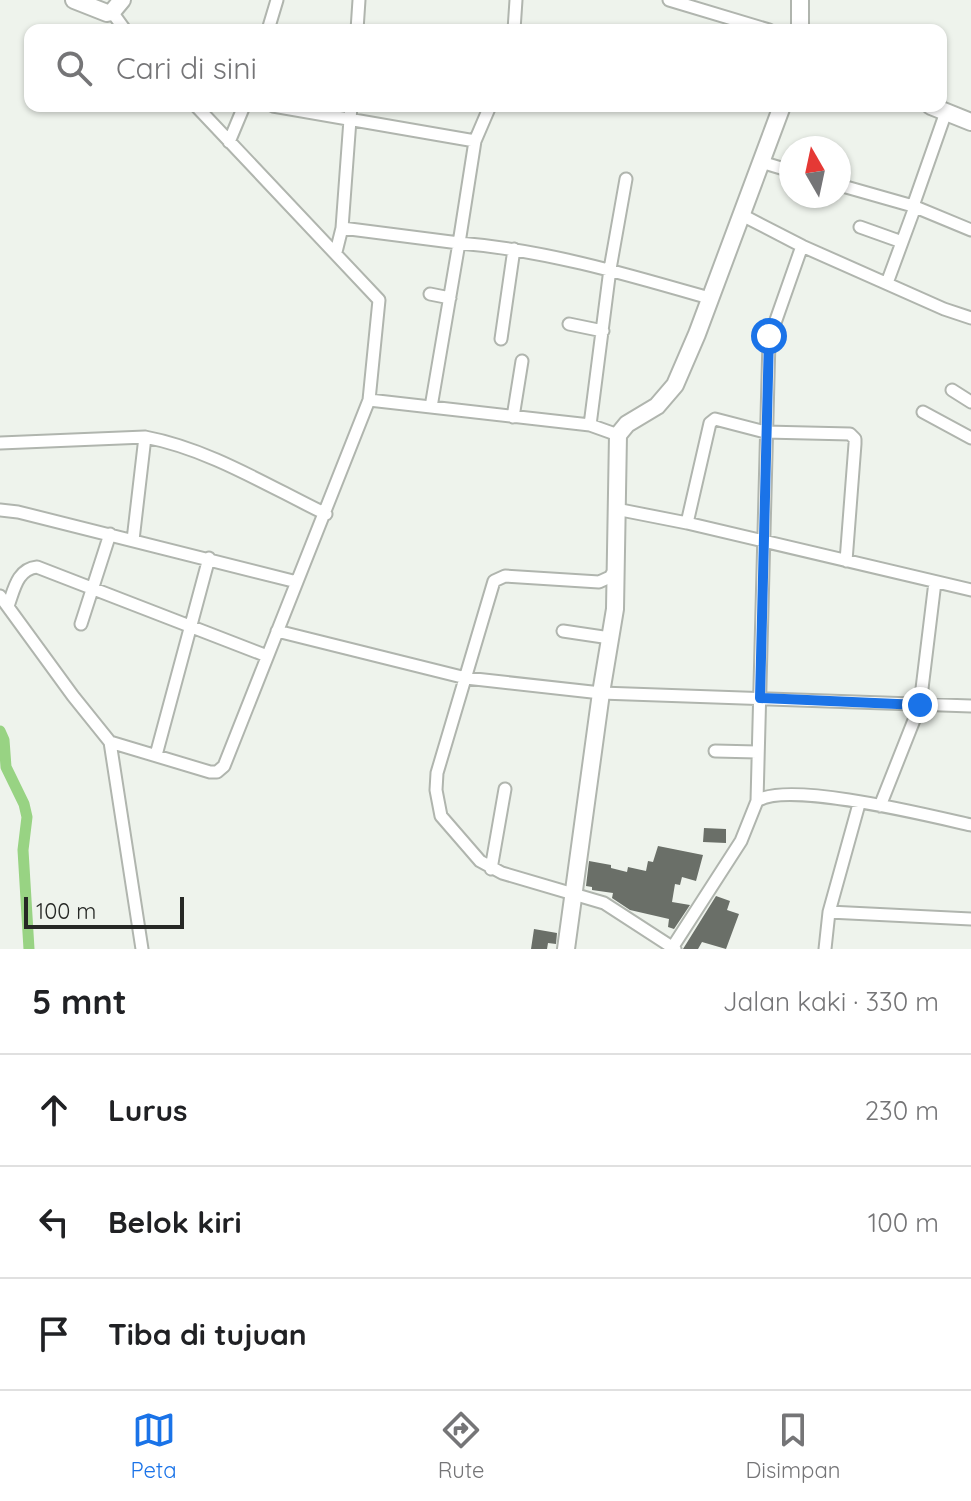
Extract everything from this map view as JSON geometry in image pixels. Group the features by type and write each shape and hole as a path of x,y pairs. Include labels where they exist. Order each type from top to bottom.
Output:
{"street":[{"path":"74,0 102,12 117,6"},
{"path":"270,24 277,0"},
{"path":"357,24 359,0"},
{"path":"514,24 516,0"},
{"path":"669,0 749,24"},
{"path":"800,0 800,24"},
{"path":"110,742 210,772 221,770 326,514 369,400 380,303 336,252 202,112"},
{"path":"229,142 242,112"},
{"path":"336,252 342,228 351,112 475,141"},
{"path":"431,407 475,141 487,112"},
{"path":"566,949 615,609 618,435 627,424 669,395 686,361 780,112"},
{"path":"887,283 914,206 937,112"},
{"path":"946,112 971,122"},
{"path":"761,162 779,167"},
{"path":"590,425 610,269 626,179"},
{"path":"851,188 914,206 971,230"},
{"path":"743,209 802,246 971,318"},
{"path":"860,227 902,242"},
{"path":"342,228 514,249 610,269 709,298"},
{"path":"617,567 610,577 599,582 505,576 494,581 437,773 438,805 441,816 461,841 491,869 616,908 674,948 741,841 757,801 769,336 802,246"},
{"path":"501,339 514,249"},
{"path":"430,294 450,298"},
{"path":"569,324 603,331"},
{"path":"513,417 522,361"},
{"path":"952,390 971,402"},
{"path":"369,400 590,425 618,435"},
{"path":"923,412 971,438"},
{"path":"687,523 710,423 718,418 765,432 850,434 855,439 846,561"},
{"path":"0,443 145,437 196,451 326,514"},
{"path":"133,540 145,437"},
{"path":"616,509 971,590"},
{"path":"0,510 209,558 297,582"},
{"path":"81,624 110,534"},
{"path":"156,755 209,558"},
{"path":"142,949 110,742 4,601 21,574 28,568 37,567 267,656"},
{"path":"880,806 920,705 935,582"},
{"path":"277,631 466,678 601,693 971,706"},
{"path":"563,631 610,638"},
{"path":"715,751 757,752"},
{"path":"491,869 505,789"},
{"path":"757,801 767,796 795,793 880,806 971,825"},
{"path":"825,949 829,912 859,804"},
{"path":"829,912 971,919"}],"building":[{"path":"704,828 726,829 726,843 703,842"},
{"path":"658,846 703,855 696,881 682,877 680,885 675,884 672,902 690,905 674,929 668,927 669,919 630,910 612,898 613,893 586,886 589,861 627,872 628,867 646,871 648,861 653,862"},
{"path":"716,896 730,901 727,910 739,914 726,949 702,942 698,949 683,949"},
{"path":"534,929 557,933 556,944 548,943 547,949 531,949"}],"waterway":[{"path":"0,731 4,740 6,767 27,817 23,850 29,949"}],"route":[{"path":"769,336 760,698 920,705"}]}
